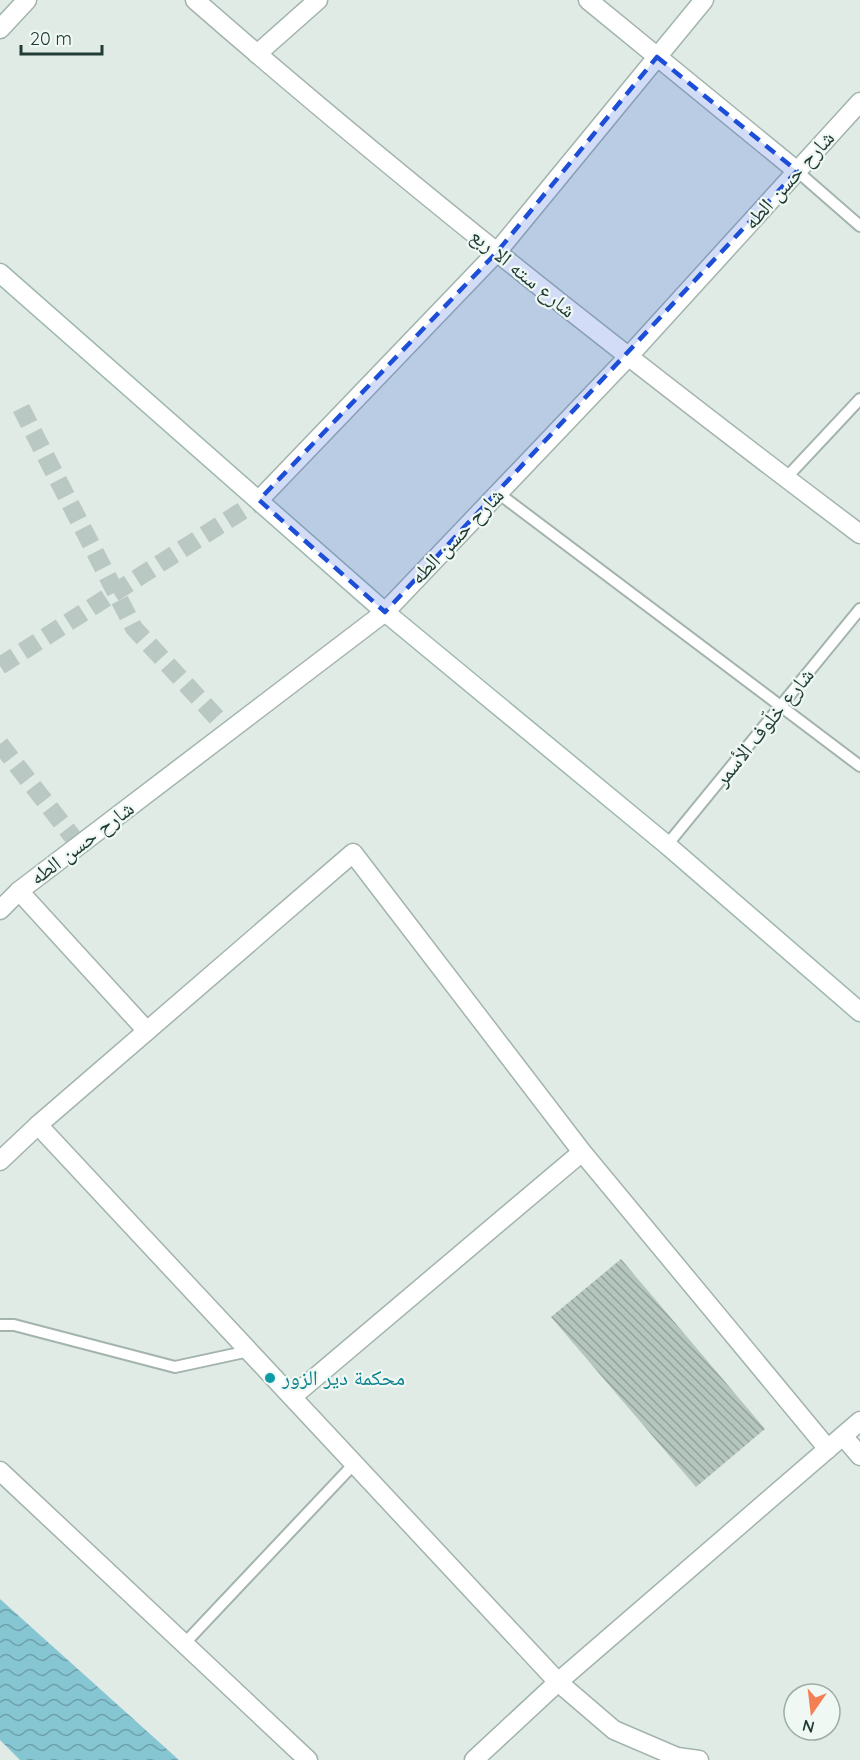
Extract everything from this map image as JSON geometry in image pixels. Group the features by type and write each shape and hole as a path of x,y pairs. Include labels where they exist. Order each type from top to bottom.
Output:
{"street":[{"path":"0,29 27,0"},
{"name":"شارع سته الا ربع","path":"195,0 257,54 627,357 860,534"},
{"path":"257,54 318,0"},
{"path":"588,0 797,171"},
{"path":"259,500 497,252 704,0"},
{"name":"شارح حسن الطه","path":"0,910 19,891 386,612 627,357 860,102"},
{"path":"0,273 386,612 667,844 860,1012"},
{"path":"0,1161 38,1125 353,853 582,1152 828,1449"},
{"path":"19,891 147,1031"},
{"path":"38,1125 558,1682 614,1730 677,1757 699,1760"},
{"path":"292,1397 582,1152"},
{"path":"474,1760 558,1682 860,1421"},
{"path":"843,1436 860,1456"},
{"path":"0,1472 308,1760"}],"lane":[{"path":"797,171 860,226"},
{"path":"786,478 860,399"},
{"path":"498,493 860,766"},
{"name":"شارع خلّوف الأسمر","path":"667,844 860,609"},
{"path":"0,1324 14,1325 175,1367 249,1351"},
{"path":"184,1644 354,1465"}],"highlighted area":[{"path":"657,57 797,171 385,612 259,500 497,252"}],"water":[{"path":"0,1599 179,1760 20,1760 0,1740"}],"building":[{"path":"621,1259 765,1429 696,1487 551,1317"}],"tunnel":[{"path":"21,408 134,628 229,731"},
{"path":"0,666 259,500"},
{"path":"0,744 79,845"}],"place":[{"name":"محكمة دير الزور","path":"270,1378"}]}
